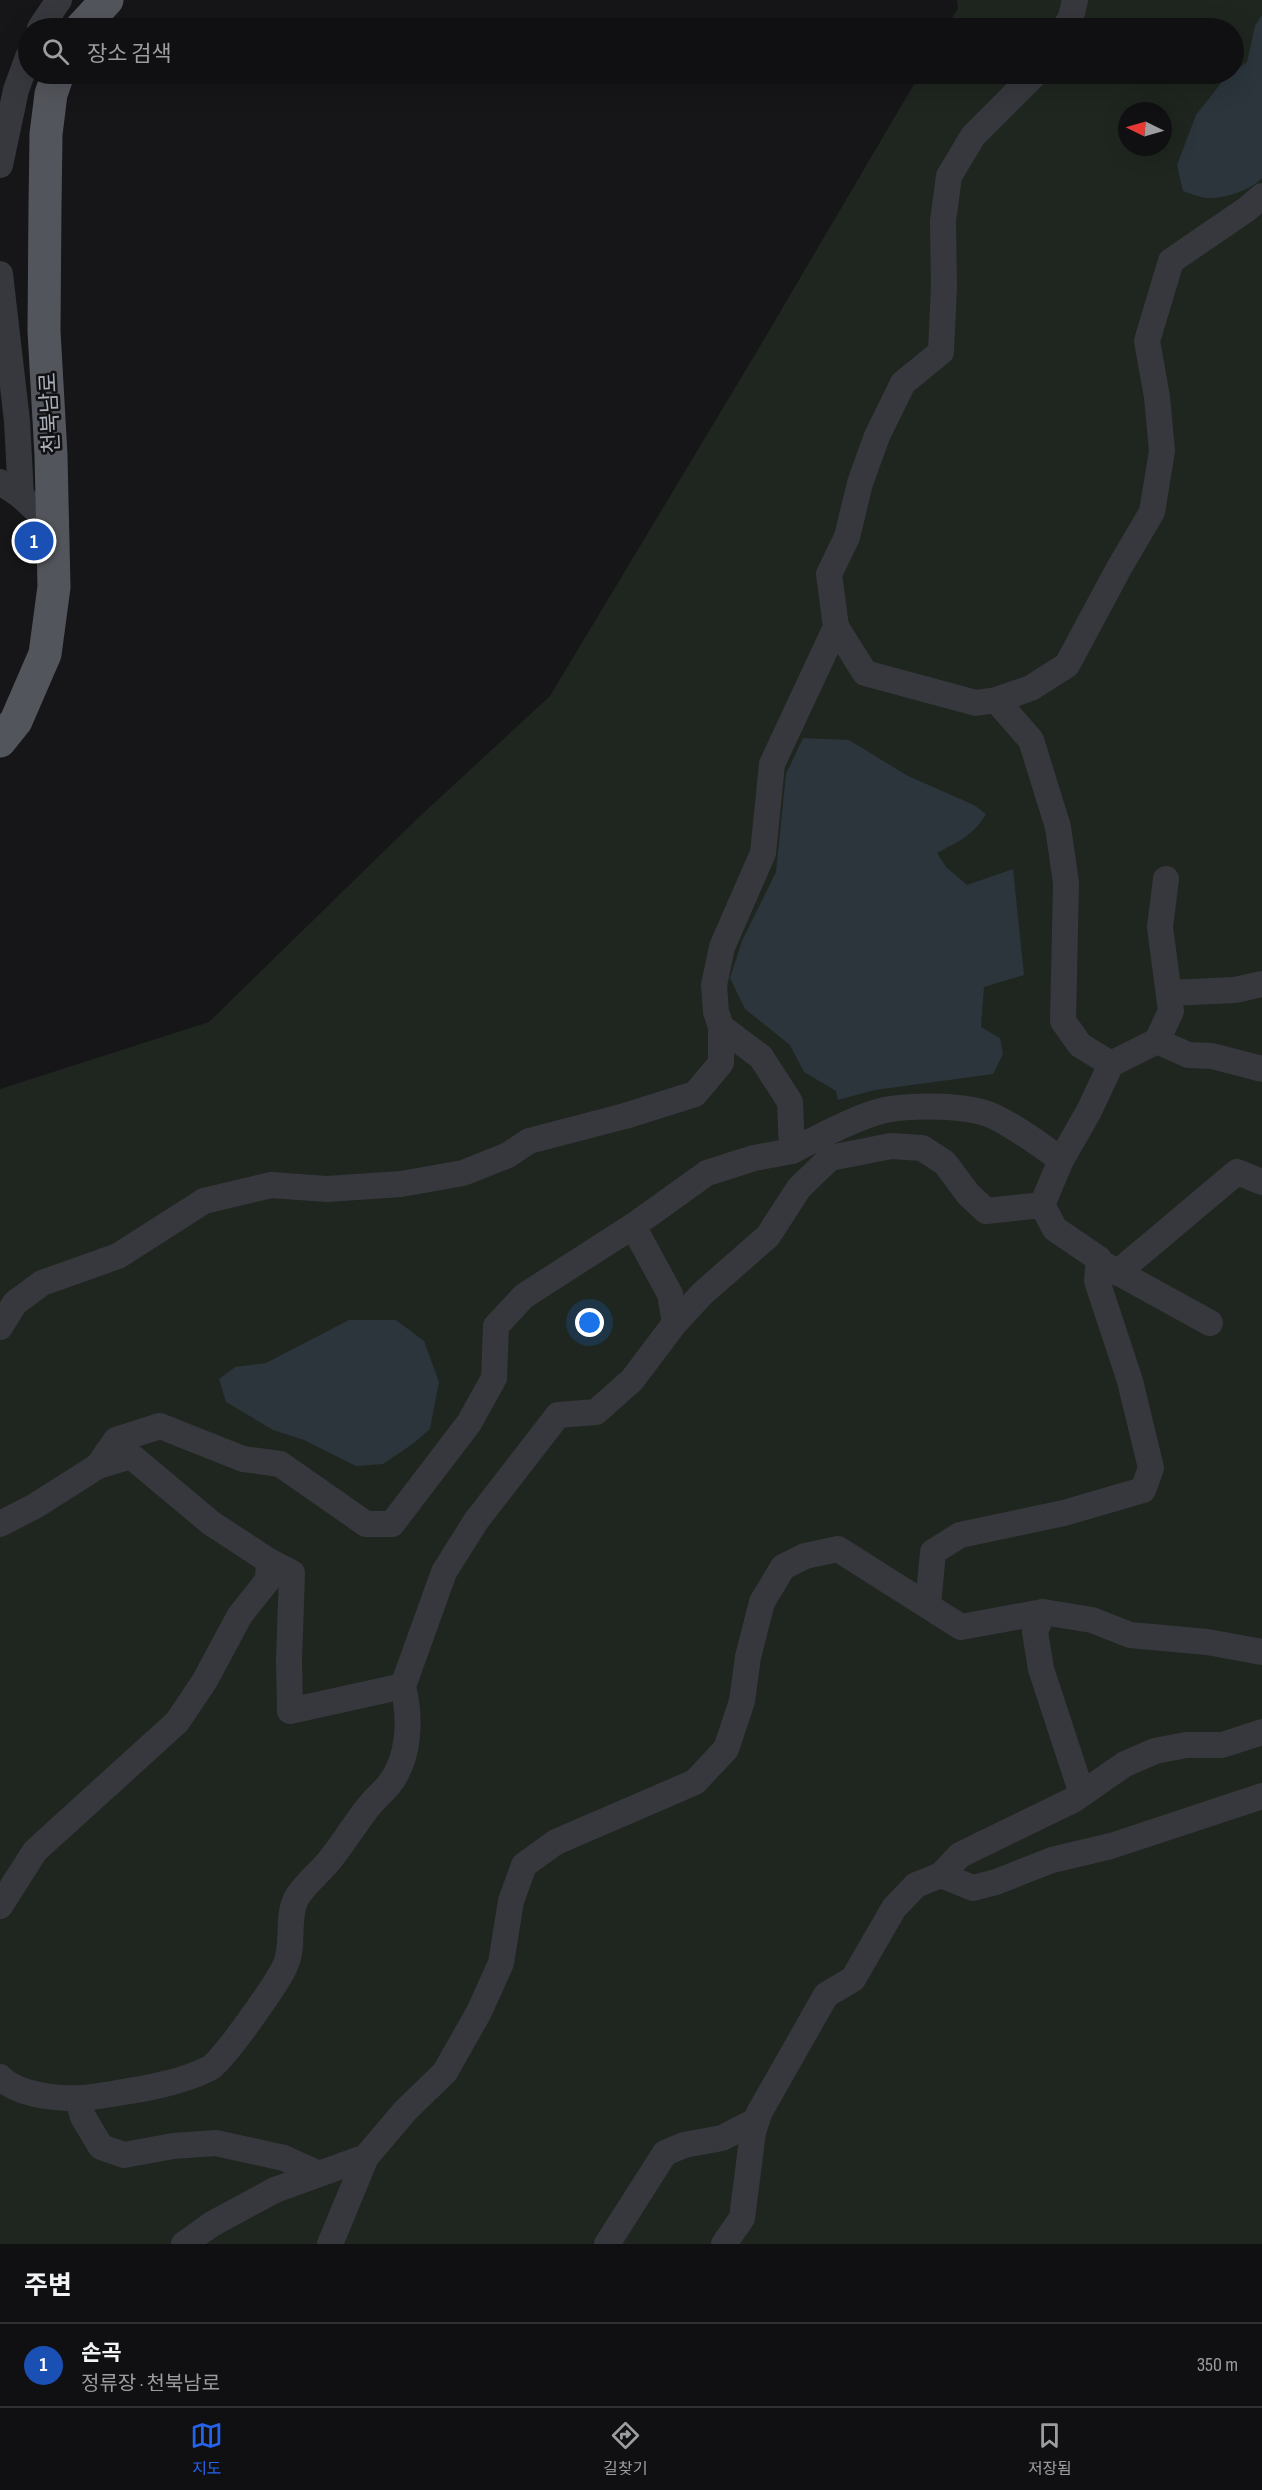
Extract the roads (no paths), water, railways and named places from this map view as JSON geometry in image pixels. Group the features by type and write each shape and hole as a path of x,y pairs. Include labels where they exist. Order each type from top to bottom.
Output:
{"main road":[{"path":"90,18 107,0"},
{"name":"천북남로","path":"0,741 16,721 45,654 54,587 45,331 46,134 54,84"}],"street":[{"path":"1070,18 1075,0"},
{"path":"0,165 18,84"},
{"path":"1025,84 973,136 949,176 943,221 944,286 941,352 903,383 877,436 860,483 847,537 829,574 836,627 865,673 976,703 996,700 1031,688 1067,665 1152,512 1162,451 1157,397 1147,341 1171,261 1262,196"},
{"path":"0,274 17,421 10,489 52,525"},
{"path":"0,1328 15,1303 42,1283 118,1256 204,1201 271,1185 327,1190 401,1184 463,1173 508,1155 529,1141 625,1116 695,1094 721,1063 721,1027 716,1012 714,986 722,947 763,853 772,764 836,627"},
{"path":"996,700 1031,740 1058,827 1066,883 1063,1022 1080,1046 1111,1064"},
{"path":"1042,1205 1061,1160 1089,1111 1111,1064 1157,1041 1171,1011 1160,927 1166,879"},
{"path":"1169,993 1235,990 1262,984"},
{"path":"721,1027 762,1057 790,1102 792,1151"},
{"path":"1157,1041 1188,1055 1212,1056 1262,1069"},
{"path":"98,1466 116,1440 160,1426 243,1459 280,1464 366,1524 392,1524 469,1423 494,1378 496,1326 524,1296 633,1226 706,1173 754,1158 792,1151 830,1131 884,1110 944,1107 984,1112 1030,1137 1061,1160"},
{"path":"0,2077 5,2082 42,2096 78,2100 164,2083 212,2067 236,2039 285,1966 291,1945 291,1920 297,1899 331,1858 368,1806 389,1784 405,1752 409,1710 403,1686 444,1572 476,1521 558,1415 596,1412 632,1380 675,1323 703,1293 768,1236 799,1188 830,1158 891,1146 921,1148 945,1163 968,1194 986,1211 1042,1205"},
{"path":"928,1605 933,1552 960,1535 1064,1513 1143,1490 1151,1468 1130,1381 1097,1281 1108,1266 1238,1172 1262,1182"},
{"path":"1042,1205 1055,1229 1108,1266 1210,1323"},
{"path":"633,1226 670,1294 675,1323"},
{"path":"0,1524 35,1506 98,1466 131,1456 211,1523 269,1561 292,1573 290,1710 403,1686"},
{"path":"330,2244 366,2157 405,2111 445,2072 479,2012 501,1963 511,1901 524,1865 556,1842 695,1782 726,1749 742,1701 748,1657 762,1602 783,1567 805,1556 838,1549 961,1627 1043,1612 1092,1620 1130,1635 1207,1642 1262,1652"},
{"path":"0,1906 35,1851 177,1722 204,1682 240,1615 268,1580 269,1561"},
{"path":"1043,1612 1035,1632 1041,1669 1082,1794"},
{"path":"724,2244 742,2218 759,2113 826,1995 853,1979 894,1908 916,1885 941,1875 960,1855 1082,1794 1125,1764 1155,1751 1186,1745 1222,1745 1262,1732"},
{"path":"941,1875 973,1888 996,1882 1052,1860 1111,1846 1262,1796"},
{"path":"78,2100 83,2117 101,2147 124,2155 173,2146 216,2144 284,2158 317,2173"},
{"path":"607,2244 665,2153 684,2145 722,2138 757,2120"},
{"path":"184,2244 212,2224 275,2190 366,2157"}],"place":[{"name":"손곡","path":"34,541"}]}
